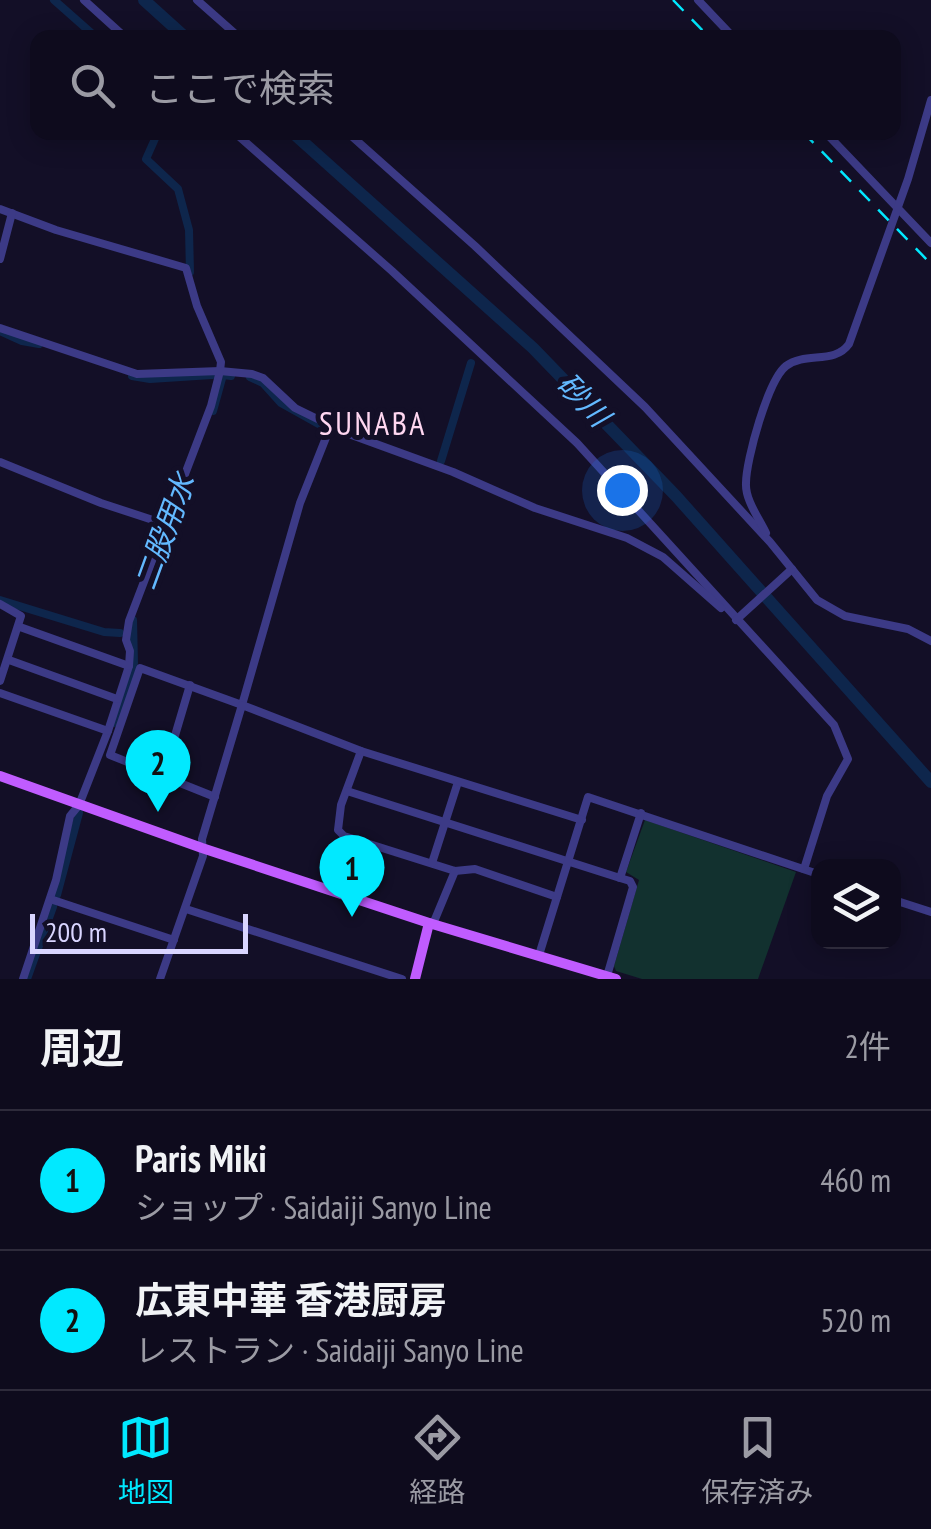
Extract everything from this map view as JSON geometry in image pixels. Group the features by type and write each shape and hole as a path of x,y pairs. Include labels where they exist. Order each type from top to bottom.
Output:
{"main road":[{"path":"0,776 202,848 612,978"},
{"path":"415,979 431,923"}],"street":[{"path":"84,0 117,30"},
{"path":"198,0 231,30"},
{"path":"698,0 726,30"},
{"path":"770,542 745,486 771,390 784,367 797,360 843,352 849,344 931,100"},
{"path":"243,140 392,270 578,443 834,724 848,754 827,796 804,869"},
{"path":"356,140 632,394 770,542 817,600 844,616 908,629 931,640"},
{"path":"832,140 931,243"},
{"path":"0,208 56,230 186,268 220,362 212,406 129,621 129,666 108,731 70,816 50,899 23,979"},
{"path":"0,259 12,213"},
{"path":"0,328 138,374 252,374 262,378 295,408 330,425 535,508 627,538 663,558 736,620"},
{"path":"160,979 203,856 215,797 300,503 330,425"},
{"path":"0,462 165,524"},
{"path":"736,620 792,569"},
{"path":"0,604 21,616 0,682"},
{"path":"20,627 129,666"},
{"path":"9,660 117,698"},
{"path":"215,797 110,755 140,668 361,751 582,820"},
{"path":"163,776 190,685"},
{"path":"0,694 108,731"},
{"path":"361,751 338,830 344,836 455,871 475,869 557,898"},
{"path":"432,863 458,782"},
{"path":"347,791 630,882 633,887 612,978"},
{"path":"539,956 588,796 811,872"},
{"path":"620,878 641,814"},
{"path":"431,923 455,871"},
{"path":"50,899 174,940"},
{"path":"901,902 931,912"},
{"path":"186,909 402,979"}],"green space":[{"path":"645,820 796,872 758,979 642,979 616,971 614,966 639,880 626,872"}],"waterway":[{"path":"54,0 88,30"},
{"name":"砂川","path":"144,0 177,30"},
{"path":"154,140 146,159 178,189 189,230 190,272"},
{"name":"砂川","path":"301,140 533,348 676,496 931,782"},
{"path":"0,331 39,344"},
{"name":"二股用水","path":"441,461 471,363"},
{"path":"132,376 150,379 212,375"},
{"name":"二股用水","path":"213,411 223,375 231,376"},
{"name":"二股用水","path":"250,377 263,383 281,403 324,427"},
{"path":"0,600 104,632 120,633"},
{"name":"二股用水","path":"114,723 134,663 133,620"},
{"name":"二股用水","path":"57,895 79,813"},
{"name":"二股用水","path":"27,979 53,907"}],"railway":[{"path":"673,0 702,30"},
{"path":"811,140 931,264"}],"place":[{"name":"広東中華 香港厨房","path":"158,812"},
{"name":"Paris Miki","path":"352,917"}],"district":[{"name":"SUNABA","path":"373,424"}]}
